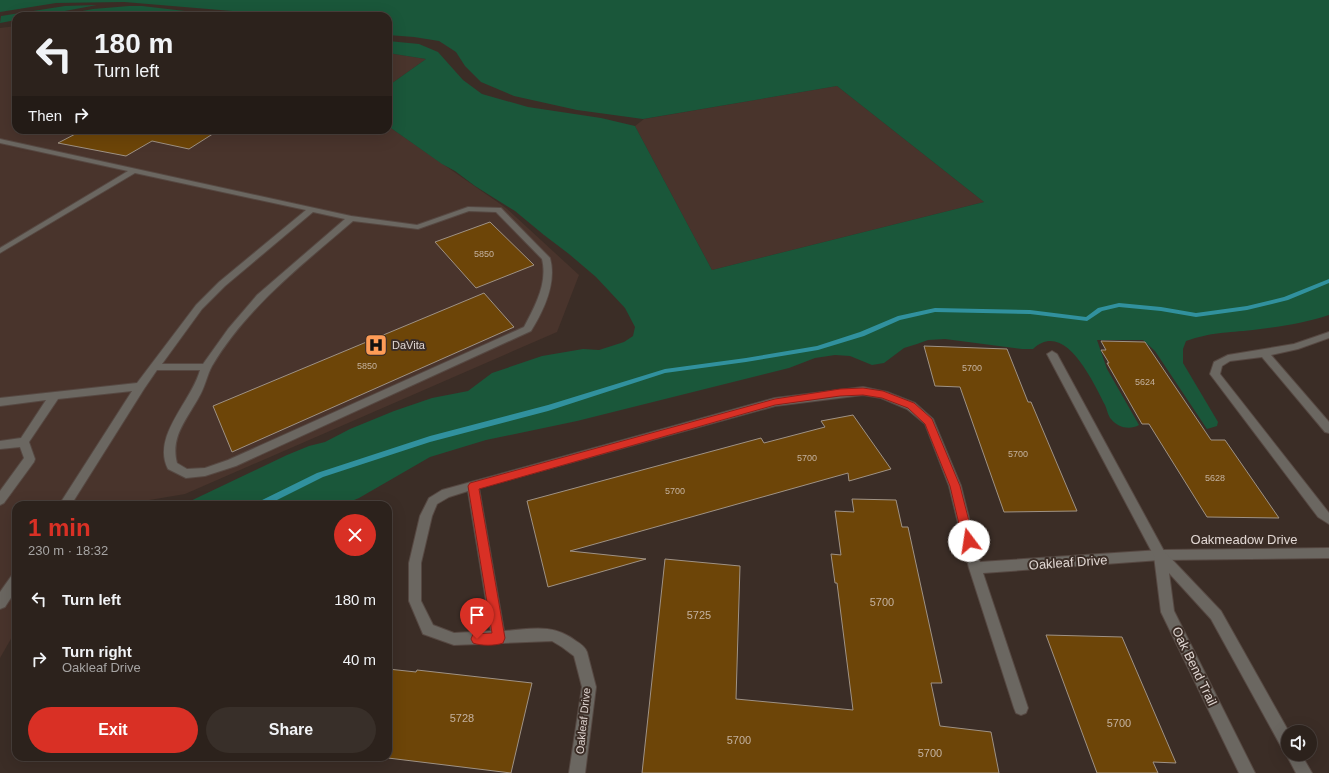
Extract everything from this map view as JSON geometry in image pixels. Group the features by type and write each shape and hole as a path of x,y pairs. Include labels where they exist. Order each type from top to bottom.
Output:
{"street":[{"path":"0,141 351,218 418,227 468,209 498,210 546,258 550,268 542,298 528,329 232,463 205,472 186,474 172,466 169,456 170,440 204,379 206,366 231,332 260,297 351,218"},
{"path":"0,250 135,170"},
{"path":"68,501 140,386 199,307 222,284 312,209"},
{"path":"1329,335 1295,347 1228,358 1216,364 1216,374 1322,514 1329,519"},
{"path":"1264,353 1329,429"},
{"name":"Oak Bend Trail","path":"1052,354 1160,555 1216,616 1281,732"},
{"path":"154,367 206,366"},
{"path":"0,402 140,386"},
{"name":"Oakleaf Drive","path":"577,773 589,687 580,652 568,642 553,635 454,639 428,630 415,601 415,564 426,516 433,501 446,493 775,402 863,391 883,394 911,406 929,422 955,486 976,568 1021,708"},
{"path":"0,445 24,442 55,395"},
{"path":"0,500 30,459 24,442"},
{"path":"473,486 499,638"},
{"name":"Oakmeadow Drive","path":"1160,555 1329,553"},
{"name":"Oak Bend Trail","path":"1160,555 1168,612 1247,773"},
{"name":"Oakleaf Drive","path":"976,568 1160,555"},
{"path":"0,602 12,585"},
{"path":"1297,761 1304,773"}],"shaded area":[{"path":"12,26 12,134 392,134 392,129 506,208 579,275 557,332 185,494 144,501 12,501 12,637 0,658 0,28"},
{"path":"392,54 426,59 392,83"},
{"path":"837,86 984,202 712,270 635,126 644,119"}],"green space":[{"path":"0,0 1329,0 1329,315 1311,320 1262,329 1212,334 1186,341 1183,349 1183,363 1218,422 1217,426 1207,429 1155,351 1143,340 1097,340 1107,369 1139,425 1128,428 1117,424 1111,419 1100,395 1085,369 1067,347 1056,342 1045,342 1033,349 1022,349 945,339 928,340 904,348 884,363 872,365 850,356 835,355 815,358 789,368 577,421 486,440 430,457 352,501 190,501 287,455 309,446 325,442 350,429 394,411 432,398 468,391 492,373 542,356 583,349 599,350 624,342 633,336 635,327 625,308 596,277 515,211 442,164 392,129 392,83 426,59 392,54 392,41 419,44 438,52 463,80 482,94 528,107 601,118 635,126 712,270 984,202 837,86 643,119 577,110 514,96 481,82 465,66 456,52 439,41 392,35 392,12 244,12 124,2 56,3 0,12"},
{"path":"97,5 59,12 27,12 65,6"},
{"path":"142,6 194,12 77,12 93,9"},
{"path":"12,14 12,21 0,23 1,16"}],"building":[{"path":"75,134 213,134 189,149 152,141 126,156 58,143"},
{"path":"490,222 534,265 476,288 435,242"},
{"path":"484,293 514,327 232,452 213,406"},
{"path":"1101,341 1145,342 1211,440 1225,440 1279,518 1207,517 1149,424 1142,424 1107,363 1109,363 1101,350 1106,350"},
{"path":"924,346 1007,349 1028,402 1031,402 1077,511 1004,512 960,387 935,386"},
{"path":"853,415 891,469 849,481 848,473 570,551 646,559 548,587 527,501 761,438 764,443 825,427 821,421"},
{"path":"852,499 896,500 902,527 908,527 942,683 931,683 940,726 991,732 999,773 642,773 665,559 740,566 736,699 853,710 837,583 835,583 831,554 841,555 835,511 854,512"},
{"path":"1046,635 1122,637 1176,763 1153,762 1158,773 1097,773"},
{"path":"392,669 416,672 417,670 532,683 511,773 392,758"}],"waterway":[{"path":"267,501 320,475 430,439 548,408 665,371 818,348 862,334 898,318 935,310 1030,312 1087,319 1100,309 1119,305 1161,309 1196,315 1247,308 1286,299 1329,281"}],"place":[{"name":"DaVita","path":"376,345"}],"route":[{"path":"477,639 499,638 473,486 775,402 863,391 883,394 911,406 929,422 955,486 969,541"}]}
